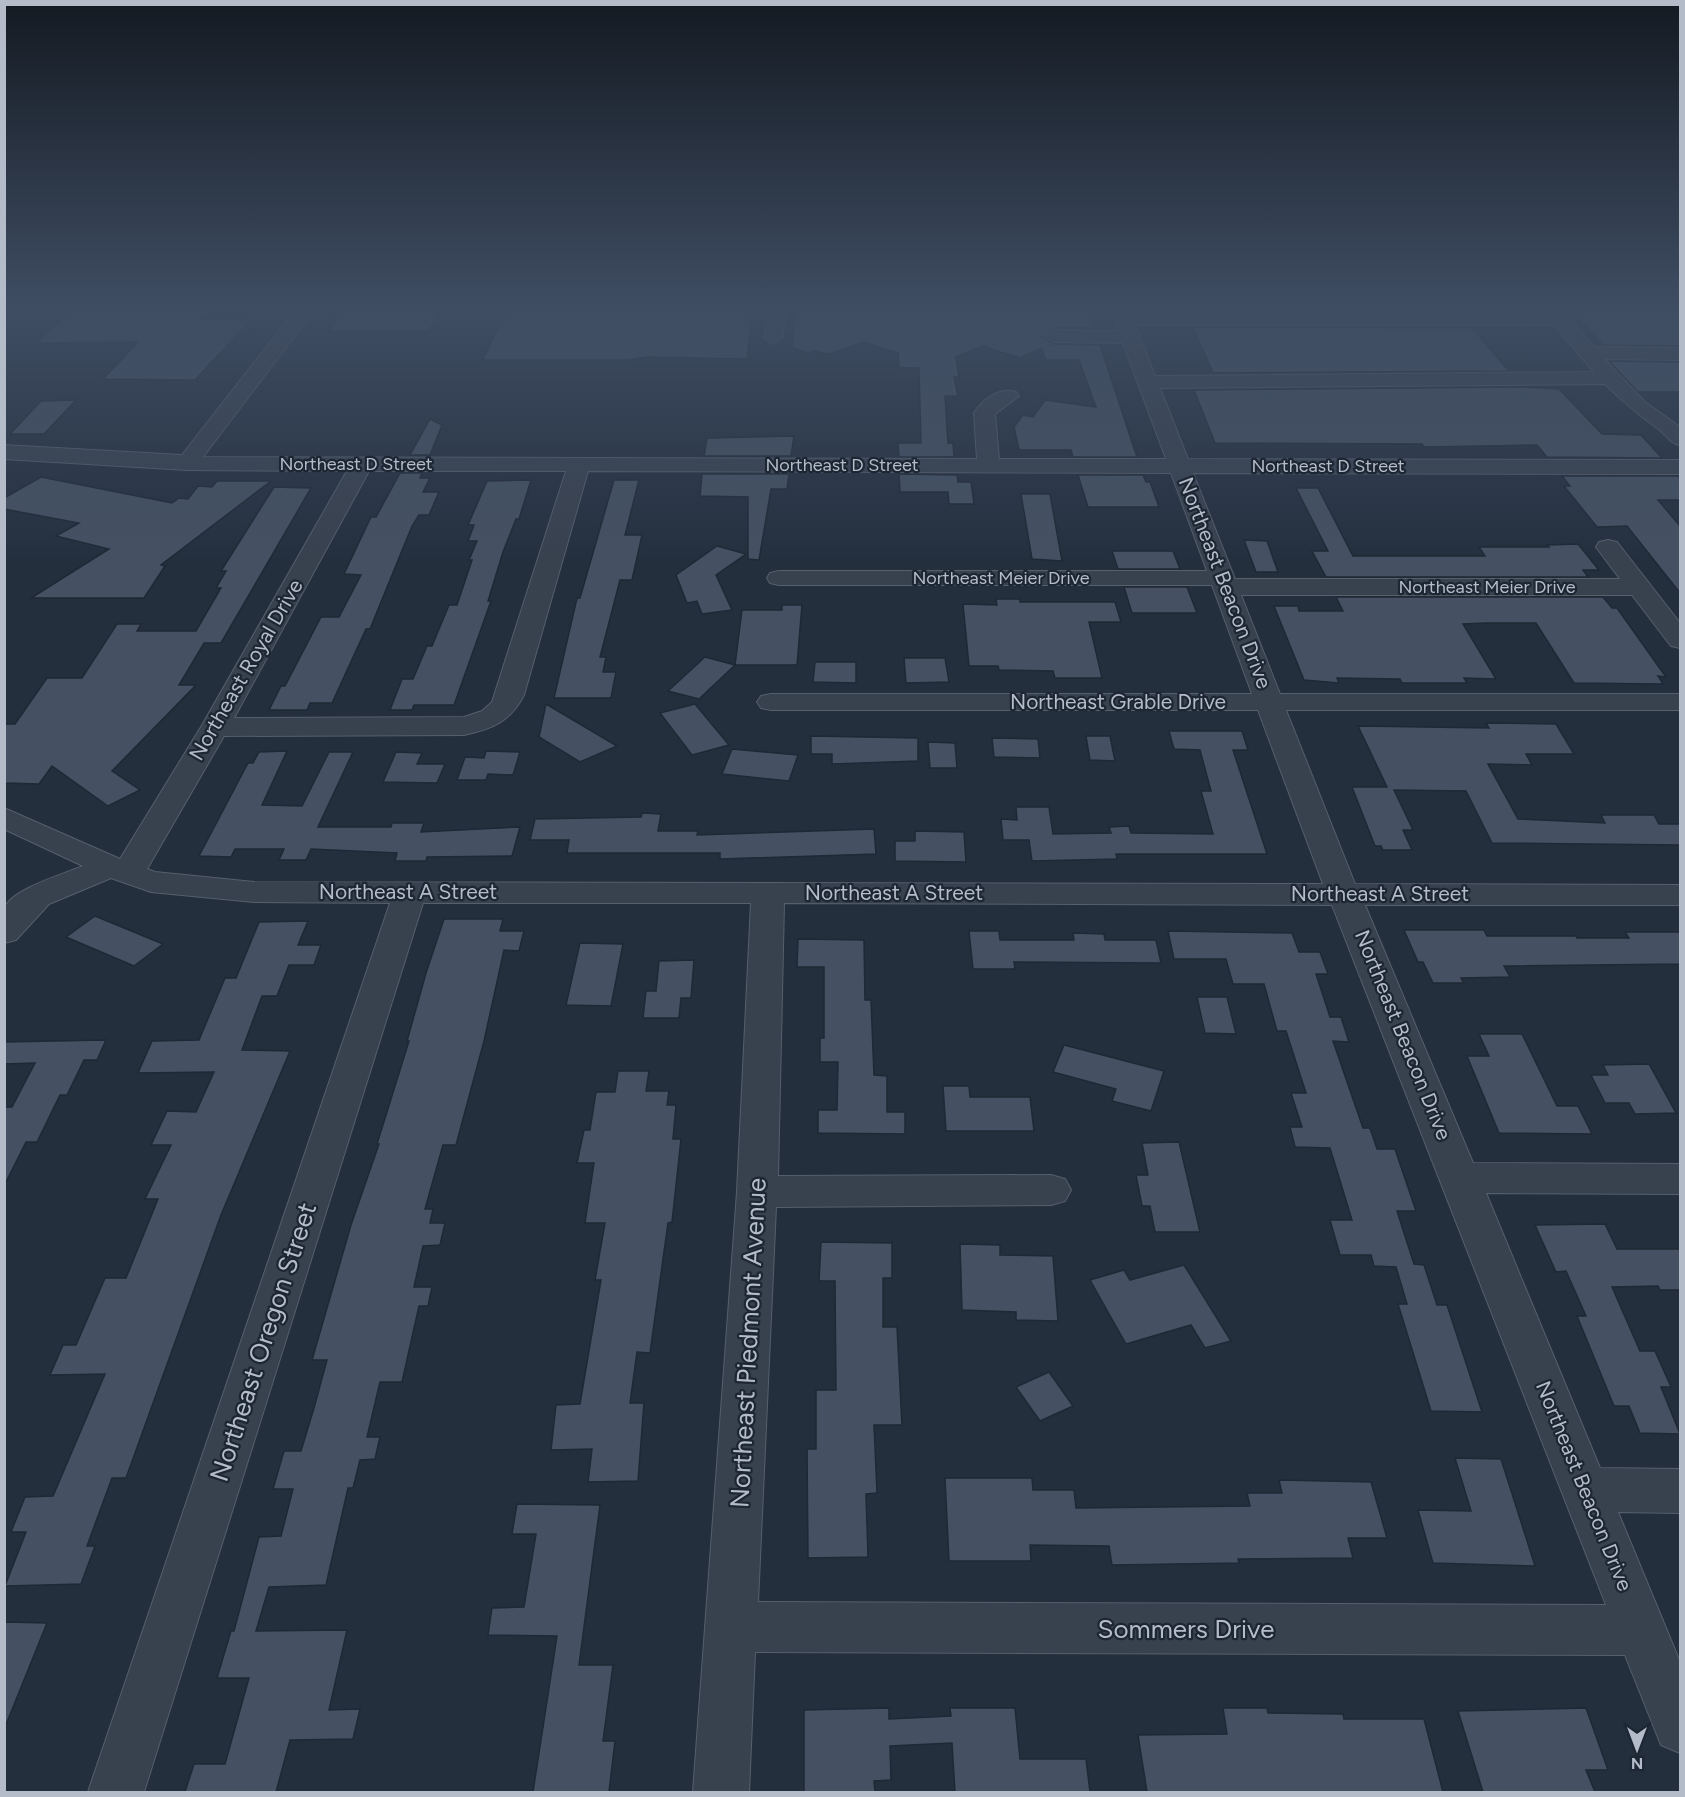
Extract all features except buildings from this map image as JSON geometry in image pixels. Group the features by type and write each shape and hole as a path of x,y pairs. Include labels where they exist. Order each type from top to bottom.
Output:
{"street":[{"path":"187,464 242,393"},
{"name":"Northeast Beacon Drive","path":"1154,393 1334,873 1462,1178 1680,1725"},
{"path":"1625,393 1638,406 1667,425 1680,439"},
{"path":"988,465 984,413 996,400 1009,396"},
{"name":"Northeast D Street","path":"4,452 187,464 1680,467"},
{"name":"Northeast Royal Drive","path":"119,871 215,727 362,464"},
{"path":"215,727 464,726 496,717 504,709 510,695 579,464"},
{"path":"1608,547 1680,640"},
{"name":"Northeast Meier Drive","path":"779,578 1639,587"},
{"name":"Northeast Grable Drive","path":"771,702 1680,702"},
{"name":"Northeast A Street","path":"4,817 119,871 151,882 202,889 254,892 1680,895"},
{"path":"4,897 37,897 119,871"},
{"name":"Northeast Oregon Street","path":"116,1792 410,892"},
{"name":"Northeast Piedmont Avenue","path":"721,1792 757,1192 768,893"},
{"path":"4,932 21,911 37,897"},
{"path":"1462,1178 1680,1179"},
{"path":"757,1192 1051,1190"},
{"path":"1586,1490 1680,1491"},
{"name":"Sommers Drive","path":"731,1627 1642,1630"}]}
